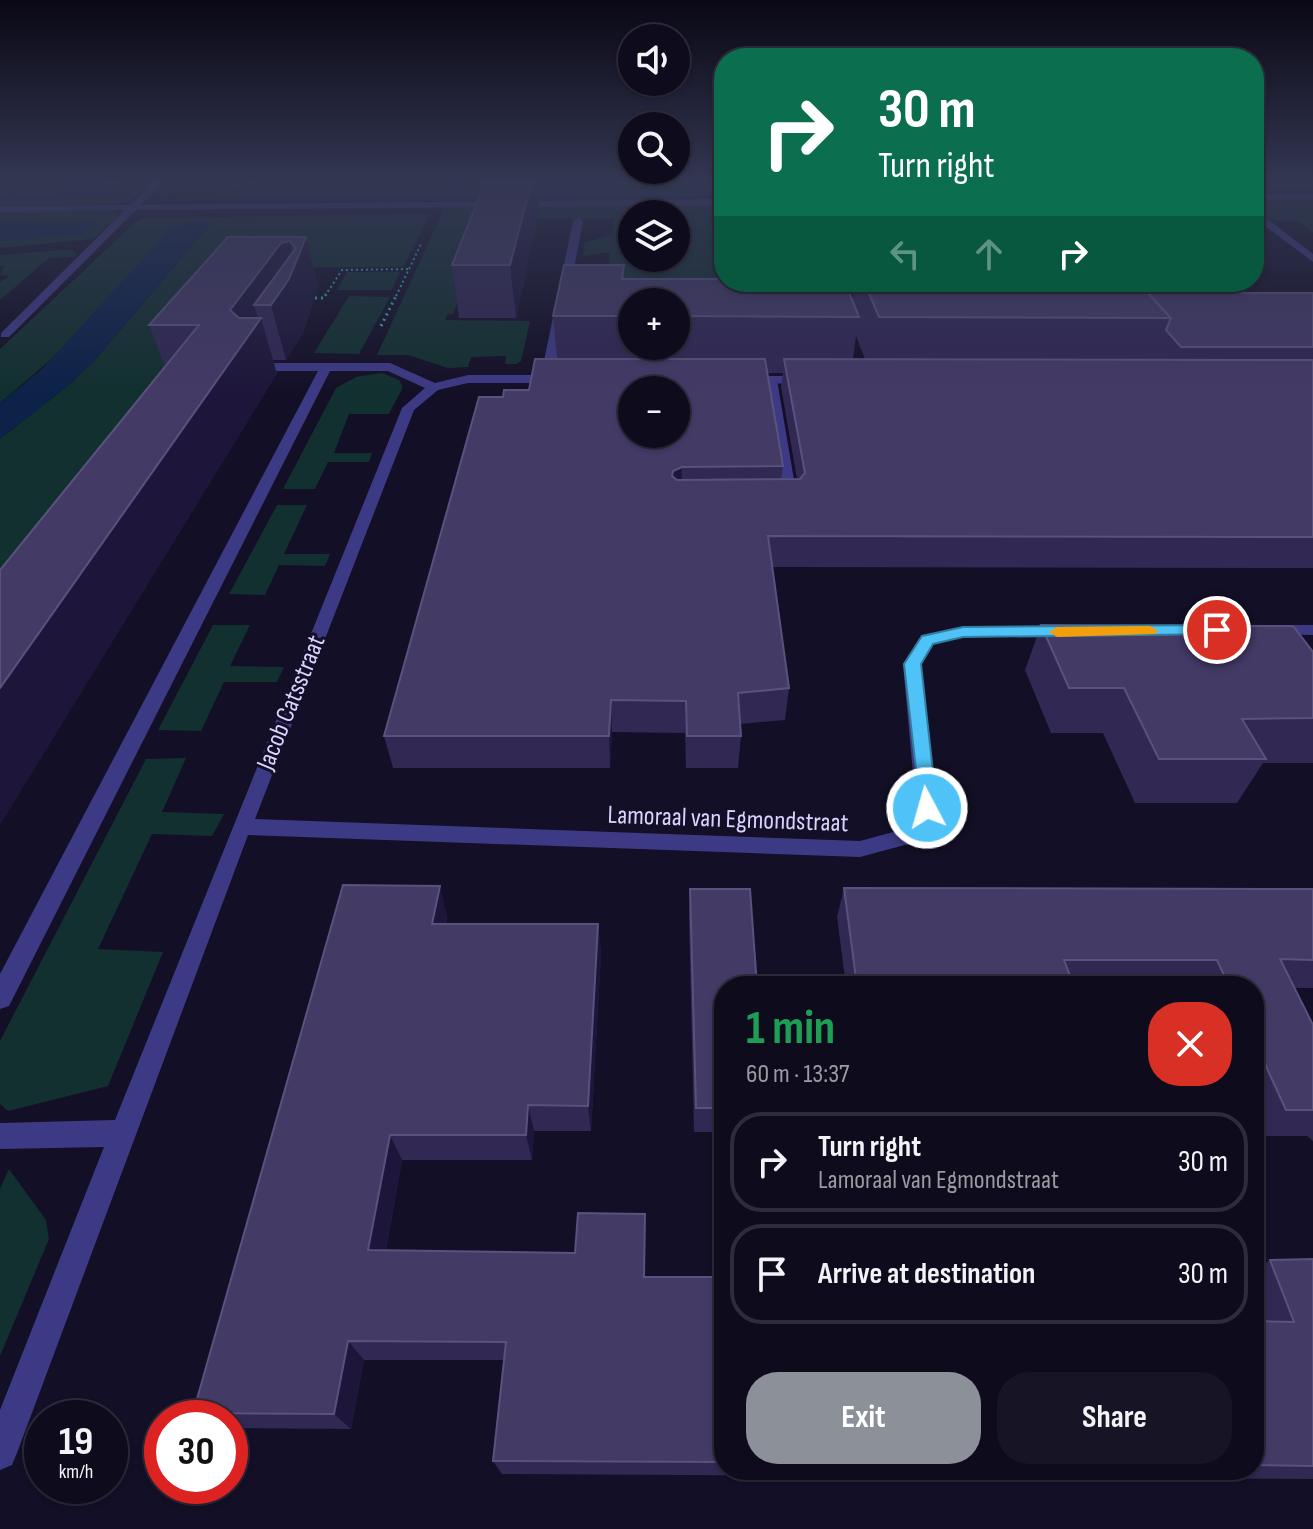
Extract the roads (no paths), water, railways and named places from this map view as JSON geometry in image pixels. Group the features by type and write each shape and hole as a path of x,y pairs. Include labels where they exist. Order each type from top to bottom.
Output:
{"street":[{"path":"5,335 90,251"},
{"path":"547,378 572,251"},
{"path":"301,298 256,367 390,367 434,387 468,379 563,379"},
{"path":"0,998 326,367"},
{"path":"723,379 817,380"},
{"path":"771,380 791,503 775,503"},
{"name":"Jacob Catsstraat","path":"0,1453 241,827 408,408 434,387"},
{"path":"1249,630 1313,630"},
{"name":"Lamoraal van Egmondstraat","path":"241,827 860,849 904,837 927,808 912,664 927,640 963,632 1090,631"},
{"path":"0,1136 123,1133"}],"water":[{"path":"150,251 186,251 95,360 70,384 0,439 0,403 41,370"}]}
